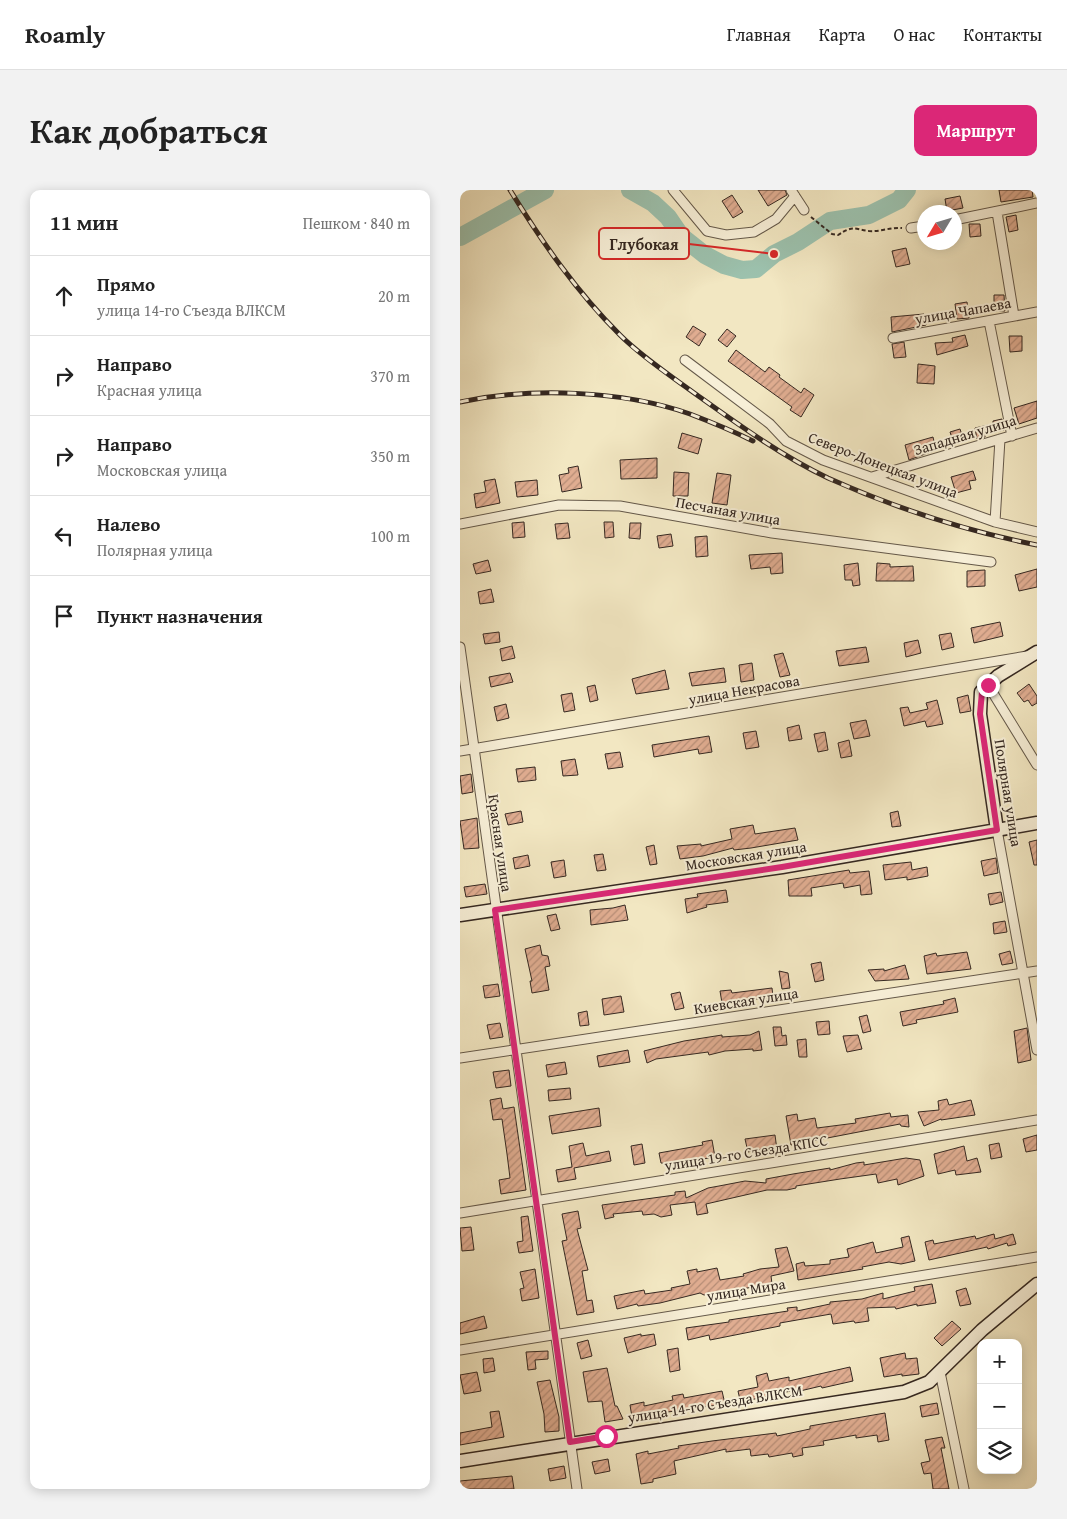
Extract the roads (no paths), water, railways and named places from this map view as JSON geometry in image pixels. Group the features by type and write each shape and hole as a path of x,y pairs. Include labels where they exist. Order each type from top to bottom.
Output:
{"main road":[{"path":"988,685 998,676 1035,654"},
{"name":"Полярная улица","path":"988,685 982,692 980,714 997,830"},
{"name":"Московская улица","path":"460,915 782,867 1037,823"},
{"name":"улица 14-го Съезда ВЛКСМ","path":"460,1461 570,1442 904,1392 929,1382 982,1330 1037,1284"}],"street":[{"path":"673,190 707,231 726,235 754,232 776,219 793,193 804,210"},
{"path":"962,219 1037,204"},
{"path":"997,212 1014,316"},
{"path":"911,228 917,227"},
{"name":"улица Чапаева","path":"893,338 1037,312"},
{"path":"989,321 1012,436"},
{"name":"Северо-Донецкая улица","path":"685,360 770,424 786,441 823,460 995,522 1037,532"},
{"name":"Западная улица","path":"872,477 1037,428"},
{"path":"995,522 1000,439"},
{"name":"Песчаная улица","path":"460,524 559,505 620,506 772,533 991,562"},
{"name":"Красная улица","path":"460,647 514,1050 577,1489"},
{"name":"улица Некрасова","path":"460,751 1035,654"},
{"path":"988,685 1037,765"},
{"name":"Полярная улица","path":"997,830 1037,1050"},
{"name":"Киевская улица","path":"460,1058 1037,971"},
{"name":"улица 19-го Съезда КПСС","path":"460,1213 1037,1120"},
{"name":"улица Мира","path":"460,1350 1037,1257"},
{"path":"940,1372 964,1489"}],"waterway":[{"path":"460,237 545,190"},
{"path":"630,190 653,203 668,217 681,236 705,255 724,265 742,270 756,269 774,254 798,242 830,221 869,215 899,200 907,190"}],"railway":[{"path":"510,190 560,266 620,335 657,366 745,429 811,469 853,489 957,526 1037,545"},
{"path":"460,402 516,394 576,393 606,396 635,400 690,414 753,441"}],"place":[{"name":"Глубокая","path":"774,254"}]}
